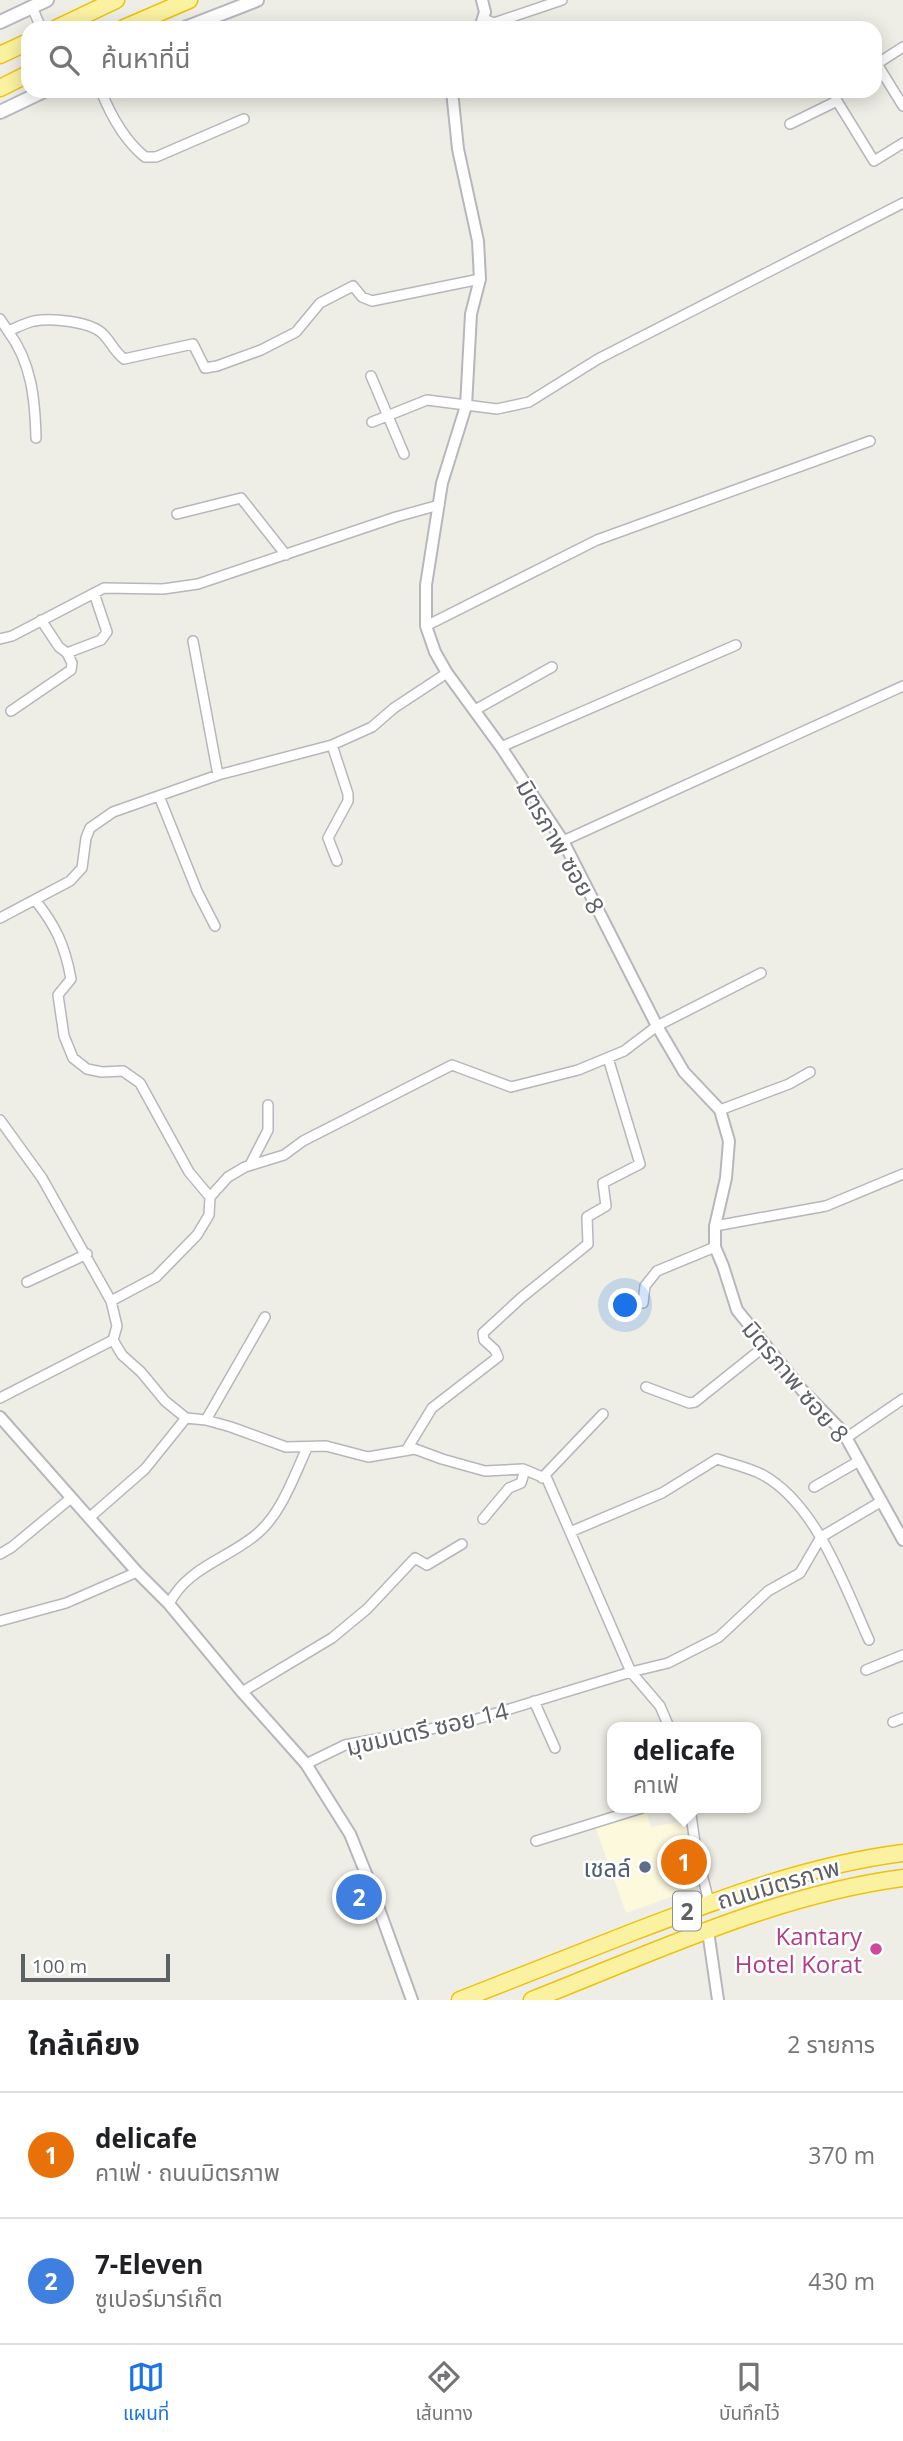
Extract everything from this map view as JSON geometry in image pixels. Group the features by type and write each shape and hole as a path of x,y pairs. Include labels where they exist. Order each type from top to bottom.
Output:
{"highway":[{"path":"72,21 116,0"},
{"path":"140,21 189,0"},
{"path":"0,55 21,45"},
{"path":"0,88 21,78"},
{"name":"ถนนมิตรภาพ","path":"460,2000 709,1902 822,1867 903,1853"},
{"name":"ถนนมิตรภาพ","path":"532,2000 708,1931 817,1896 903,1878"}],"main road":[{"path":"1,22 47,0"},
{"path":"203,21 257,0"},
{"path":"0,112 29,98"}],"street":[{"path":"482,0 482,21"},
{"path":"500,21 562,0"},
{"path":"32,7 38,21"},
{"path":"882,60 903,47"},
{"path":"882,73 903,106"},
{"path":"104,98 111,115 134,149 145,157 156,157 244,119"},
{"name":"มิตรภาพ ซอย 8","path":"453,98 458,149 478,241 480,279 471,314 466,406 442,483 426,585 426,626 435,652 447,673 564,841 657,1026 684,1072 720,1110 729,1141 726,1178 715,1226 715,1247 737,1310 846,1438 882,1501 898,1519 903,1540"},
{"path":"790,124 832,98"},
{"path":"836,98 874,162 903,143"},
{"path":"372,422 427,400 497,409 530,402 598,359 903,203"},
{"path":"8,331 32,321 54,319 79,323 102,332 113,349 124,359 193,344 205,368 261,350 296,332 320,303 353,286 362,297 372,301 480,279"},
{"path":"0,319 25,359 32,381 36,439"},
{"path":"371,376 404,454"},
{"path":"426,626 597,540 870,441"},
{"path":"177,514 241,498 286,555"},
{"path":"0,639 12,636 104,588 163,589 198,584 439,505"},
{"path":"67,653 106,637 107,632 94,593"},
{"path":"11,711 71,670 72,663 67,653 59,647 41,621"},
{"path":"193,641 218,775"},
{"path":"501,747 736,645"},
{"path":"475,710 552,667"},
{"path":"0,918 70,881 82,868 90,828 113,812 218,775 332,745 372,727 394,708 447,673"},
{"path":"564,841 903,686"},
{"path":"332,745 348,794 348,802 328,838 337,861"},
{"path":"159,796 197,891 215,926"},
{"path":"35,900 53,922 68,964 71,979 58,995 64,1036 74,1058 87,1069 102,1072 123,1070 140,1083 189,1172 210,1197"},
{"path":"111,1301 156,1277 197,1235 209,1215 210,1197 228,1178 250,1165 284,1156 303,1141 452,1065 511,1087 578,1070 624,1051 657,1026 761,974"},
{"path":"407,1449 432,1408 498,1357 495,1349 484,1340 483,1333 521,1298 588,1244 587,1217 606,1206 603,1182 640,1164 608,1058"},
{"path":"720,1110 789,1084 810,1072"},
{"path":"250,1165 268,1130 268,1105"},
{"path":"0,1120 42,1178 87,1254 111,1301 117,1326 113,1340 121,1355 165,1401 187,1418 206,1420 285,1447 326,1446 368,1457 415,1449 485,1471 503,1468 526,1470 547,1479 631,1672 660,1706 667,1722"},
{"path":"715,1226 826,1206 903,1174"},
{"path":"643,1303 645,1286 657,1271 715,1247"},
{"path":"27,1282 87,1254"},
{"path":"206,1420 265,1317"},
{"path":"0,1398 113,1340"},
{"path":"646,1387 689,1403 695,1402 765,1346"},
{"path":"846,1438 903,1399"},
{"path":"542,1478 603,1414"},
{"path":"0,1417 137,1572 169,1604 242,1692 306,1763 350,1834 412,2000"},
{"path":"89,1518 145,1469 187,1418"},
{"path":"169,1604 193,1574 260,1532 288,1490 307,1448"},
{"path":"570,1532 662,1493 718,1459 763,1475 793,1500 821,1537 869,1640"},
{"path":"814,1486 859,1461"},
{"path":"483,1520 509,1488 521,1483 526,1470"},
{"path":"0,1554 71,1498"},
{"path":"821,1537 882,1501"},
{"name":"มุขมนตรี ซอย 14","path":"306,1763 345,1745 467,1722 668,1663 719,1637 768,1591 800,1573 821,1537"},
{"path":"242,1692 332,1638 367,1609 415,1558 426,1565 461,1544"},
{"path":"0,1621 66,1603 137,1572"},
{"path":"866,1670 903,1654"},
{"path":"534,1701 555,1748"},
{"path":"893,1722 903,1718"},
{"path":"536,1841 626,1813"},
{"path":"691,1813 696,1850 709,1902"},
{"path":"708,1931 718,2000"}],"shaded area":[{"path":"636,1813 647,1813 651,1827 685,1821 696,1888 626,1913 595,1826"}],"place":[{"name":"delicafe","path":"684,1862"},
{"name":"เชลล์","path":"645,1867"},
{"name":"7-Eleven","path":"359,1897"},
{"name":"Kantary Hotel Korat","path":"876,1949"}]}
